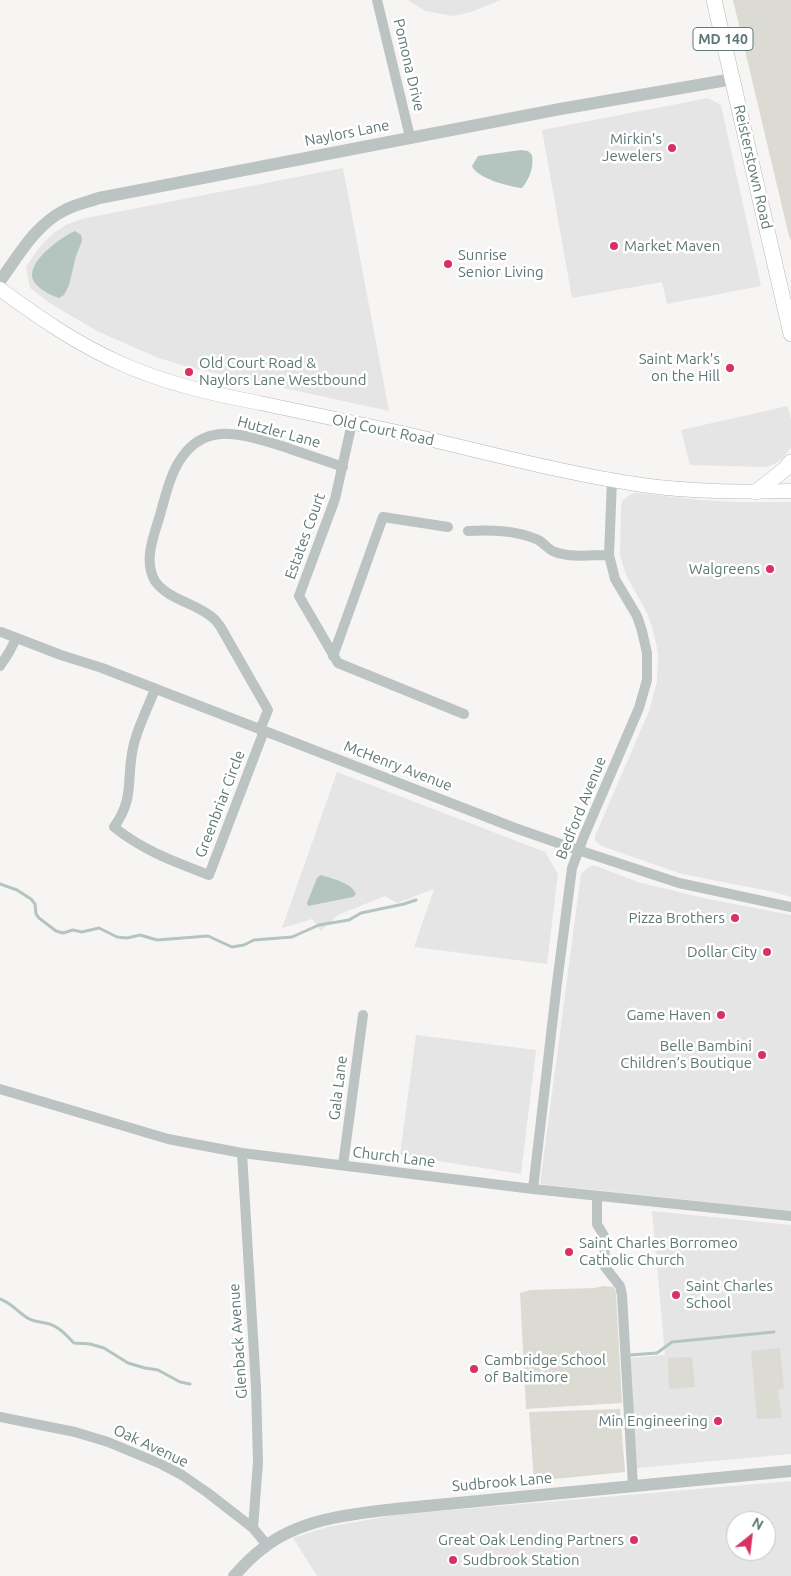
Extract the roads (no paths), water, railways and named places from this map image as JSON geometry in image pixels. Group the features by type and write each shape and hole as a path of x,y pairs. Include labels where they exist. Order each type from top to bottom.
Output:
{"main road":[{"name":"Reisterstown Road","path":"714,0 791,334"},
{"name":"Old Court Road","path":"0,289 87,348 145,373 215,394 612,480 703,491 791,491"},
{"path":"756,492 786,469 791,462"}],"street":[{"name":"Pomona Drive","path":"377,0 410,138"},
{"name":"Naylors Lane","path":"0,281 40,227 64,210 98,198 560,109 733,79"},
{"name":"Estates Court","path":"352,423 335,499 299,596 338,663 464,714"},
{"name":"Hutzler Lane","path":"262,730 268,710 220,626 212,617 161,588 151,571 150,547 172,476 185,453 192,445 213,434 239,434 256,438 343,466"},
{"name":"Bedford Avenue","path":"533,1189 572,868 639,708 647,680 647,653 642,631 637,616 615,579 609,555 612,480"},
{"path":"333,656 383,517 448,527"},
{"path":"468,531 496,530 527,536 537,539 553,552 572,555 609,555"},
{"name":"McHenry Avenue","path":"1,632 102,668 505,824 578,850 679,882 791,907"},
{"path":"0,666 16,638"},
{"name":"Greenbriar Circle","path":"156,689 133,748 130,787 122,816 114,827 127,838 148,850 209,875 262,730"},
{"name":"Gala Lane","path":"343,1165 363,1015"},
{"name":"Church Lane","path":"0,1089 168,1139 242,1153 533,1189 791,1216"},
{"name":"Glenback Avenue","path":"242,1153 256,1387 258,1462 253,1528"},
{"path":"597,1196 597,1224 604,1236 605,1267 620,1286 622,1295 633,1486"},
{"name":"Oak Avenue","path":"0,1417 75,1432 108,1442 161,1464 182,1476 253,1528 267,1545"},
{"name":"Sudbrook Lane","path":"234,1576 248,1560 267,1545 280,1538 314,1523 361,1513 791,1471"}],"waterway":[{"path":"0,884 17,890 31,899 35,904 36,914 39,918 56,931 63,933 73,930 82,932 99,928 117,937 127,938 140,935 157,940 208,936 232,947 244,945 254,940 292,937 319,925 349,920 361,913 416,900"},
{"path":"0,1299 29,1319 58,1328 74,1343 90,1344 104,1348 128,1363 158,1370 180,1382 190,1384"},
{"path":"630,1355 657,1353 672,1342 774,1332"}],"place":[{"name":"Mirkin's Jewelers","path":"672,148"},
{"name":"Market Maven","path":"614,246"},
{"name":"Sunrise Senior Living","path":"448,264"},
{"name":"Saint Mark's on the Hill","path":"730,368"},
{"name":"Old Court Road & Naylors Lane Westbound","path":"189,372"},
{"name":"Walgreens","path":"770,569"},
{"name":"Pizza Brothers","path":"735,918"},
{"name":"Dollar City","path":"767,952"},
{"name":"Game Haven","path":"721,1015"},
{"name":"Belle Bambini Children’s Boutique","path":"762,1055"},
{"name":"Saint Charles Borromeo Catholic Church","path":"569,1252"},
{"name":"Saint Charles School","path":"676,1295"},
{"name":"Cambridge School of Baltimore","path":"474,1369"},
{"name":"Min Engineering","path":"718,1421"},
{"name":"Great Oak Lending Partners","path":"634,1540"},
{"name":"Sudbrook Station","path":"453,1560"}]}
